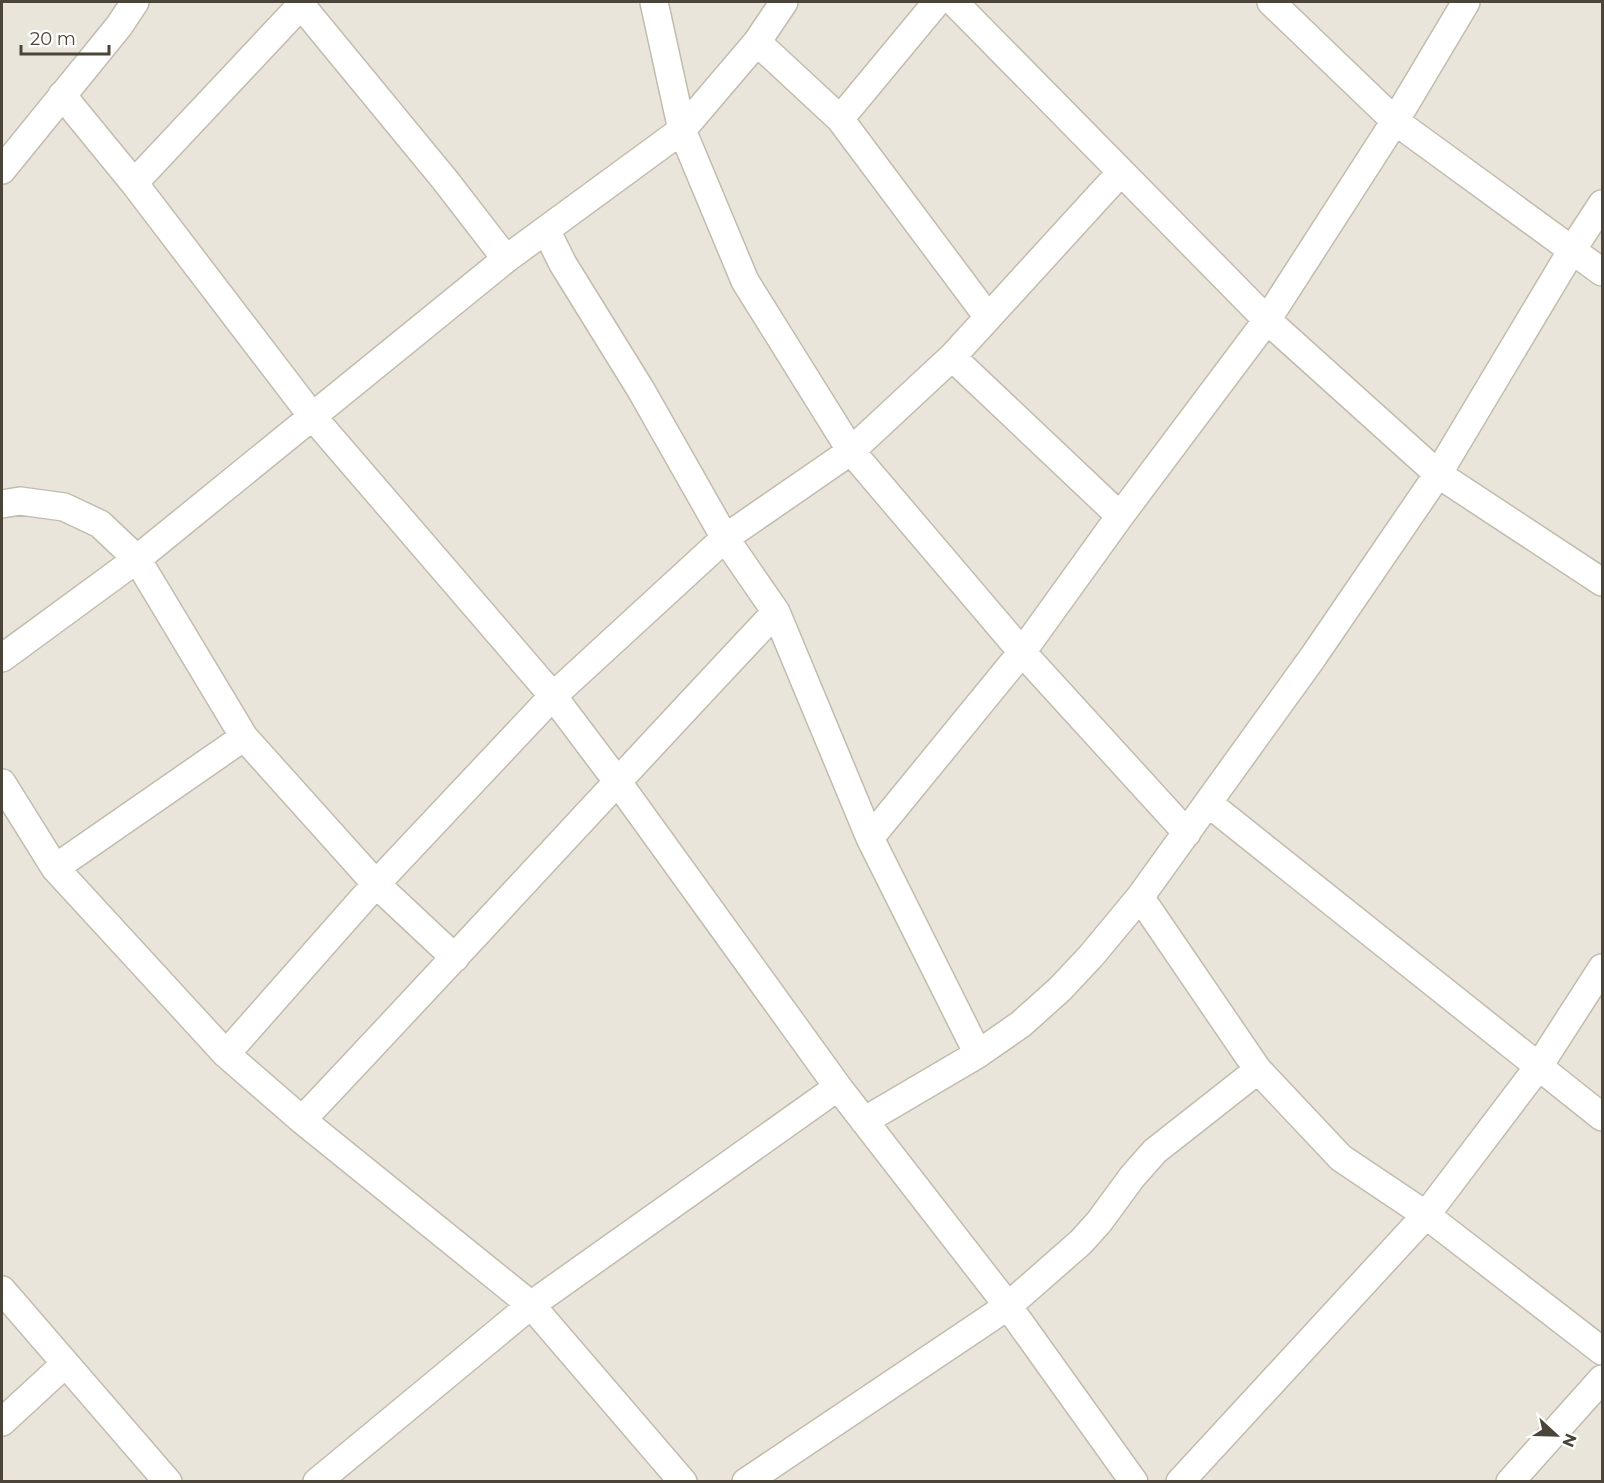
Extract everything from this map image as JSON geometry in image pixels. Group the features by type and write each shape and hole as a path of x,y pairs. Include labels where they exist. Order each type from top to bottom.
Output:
{"street":[{"path":"2,170 119,26 135,2"},
{"path":"654,2 682,130 745,281 851,452 1022,652 1186,833"},
{"path":"2,658 137,559 506,259 682,130 757,42 783,2"},
{"path":"840,119 937,2"},
{"path":"954,2 1268,320 1438,474 1602,582"},
{"path":"1270,2 1395,121 1602,272"},
{"path":"870,838 1022,652 1120,516 1268,320 1395,121 1466,2"},
{"path":"134,183 302,3 506,259"},
{"path":"757,42 840,119 988,317"},
{"path":"62,95 134,183 312,416 553,696 838,1087 1008,1306 1134,1482"},
{"path":"226,1054 376,884 553,696 725,538 851,452 952,357 1121,171"},
{"path":"864,1121 978,1054 1021,1024 1060,989 1091,956 1140,897 1313,657 1438,474 1602,204"},
{"path":"546,230 563,264 641,390 725,538 776,612 870,838 978,1054"},
{"path":"952,357 1120,516"},
{"path":"2,504 20,501 64,507 100,524 137,559 244,737 376,884 455,958"},
{"path":"302,1120 776,612"},
{"path":"55,868 244,737"},
{"path":"2,783 55,868 226,1054 302,1120 531,1305 683,1482"},
{"path":"1209,803 1602,1117"},
{"path":"1140,897 1258,1070 1341,1158 1426,1215 1602,1351"},
{"path":"1180,1482 1426,1215 1539,1066 1602,968"},
{"path":"746,1482 1008,1306 1080,1242 1099,1222 1132,1177 1155,1151 1258,1070"},
{"path":"316,1482 531,1305 838,1087"},
{"path":"2,1290 168,1482"},
{"path":"2,1422 65,1364"},
{"path":"1510,1482 1602,1379"}],"shaded area":[{"path":"2,2 1602,2 1602,1481 2,1481"}]}
